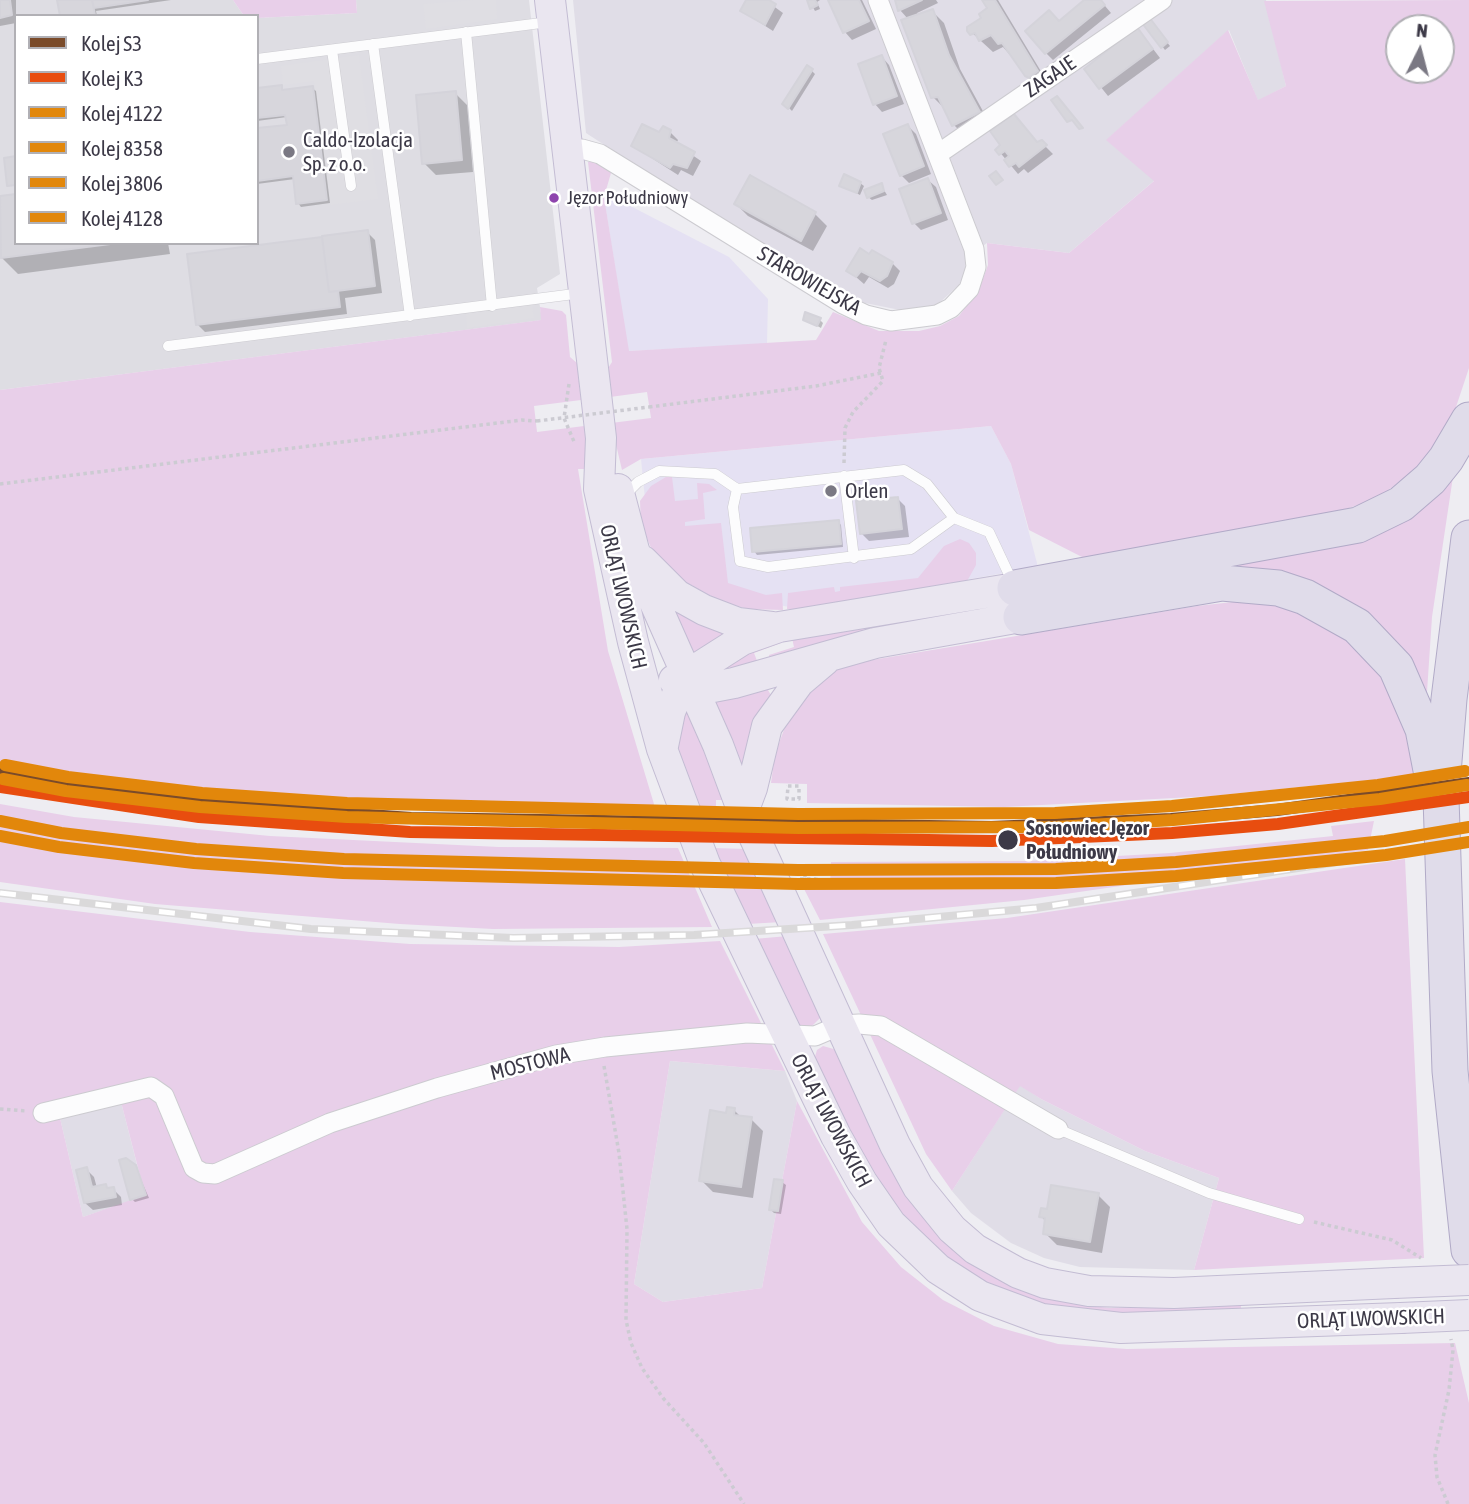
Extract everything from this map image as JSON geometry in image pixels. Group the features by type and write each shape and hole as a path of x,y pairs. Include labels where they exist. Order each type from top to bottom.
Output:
{"highway":[{"path":"1018,603 1358,525 1401,504 1430,479 1446,459 1469,420"},
{"path":"1469,538 1443,760 1442,848 1450,1071 1469,1250"},
{"path":"1018,603 1222,583 1278,588 1336,612 1377,645 1407,687 1423,729 1442,848"}],"main road":[{"name":"ORLĄT LWOWSKICH","path":"551,11 601,438 599,489 633,642 662,749 705,864 787,1036 850,1163 891,1224 938,1269 989,1300 1042,1319 1101,1327 1469,1315"},
{"name":"ORLĄT LWOWSKICH","path":"601,438 613,466 634,550 689,683 718,745 743,812 895,1145 928,1201 975,1249 1018,1273 1073,1290 1123,1294 1469,1280"},
{"path":"634,550 659,580 677,595 704,610 738,623 779,627 1018,603"},
{"path":"633,642 658,670 675,681 713,687 734,684 1018,603"},
{"path":"662,749 670,712 678,692 689,683 698,668 742,640 779,627"},
{"path":"743,812 752,788 767,726 799,682 832,654"}],"street":[{"name":"STAROWIEJSKA","path":"566,150 582,149 600,154 843,304 866,315 891,321 919,319 951,308 961,299 973,278 976,267 974,249 878,0"},
{"name":"ZAGAJE","path":"938,154 1162,0"},
{"name":"MOSTOWA","path":"43,1113 150,1087 164,1096 194,1168 203,1173 215,1174 330,1123 425,1092 556,1055 605,1047 747,1033 814,1036 841,1026 881,1027 1058,1129"}],"lane":[{"path":"259,59 466,32 551,11"},
{"path":"466,32 492,306"},
{"path":"373,44 410,316"},
{"path":"332,50 351,186"},
{"path":"168,346 583,293"},
{"path":"621,499 638,482 659,471 715,474 737,489 904,470 927,484 954,518 989,532 1018,603"},
{"path":"844,475 854,558"},
{"path":"737,489 733,507 740,561 768,567 911,549 954,518"},
{"path":"1058,1129 1209,1193 1299,1219"}],"path":[{"path":"844,475 845,428 853,412 883,381 881,373 891,321"},
{"path":"0,484 816,386 881,373"},
{"path":"788,786 799,786 799,801 787,799 788,786"},
{"path":"817,864 816,880 805,879 805,866 817,864"},
{"path":"605,1047 603,1060 619,1153 626,1218 626,1320 631,1343 642,1368 663,1398 705,1443 744,1504"}],"shaded area":[{"path":"0,0 233,0 243,14 14,14 14,245 259,245 259,18 357,13 356,0 529,0 560,274 537,288 542,320 0,390"},
{"path":"233,0 356,0 357,13 259,18 259,14 243,14"},
{"path":"496,0 497,19 426,29 423,4"},
{"path":"573,0 1266,0 1286,86 1258,101 1229,30 1107,140 1155,180 1069,253 987,243 965,258 965,271 959,285 937,305 900,310 865,303 726,224 586,133"},
{"path":"1469,0 1469,368 1454,413 1434,451 1406,477 1376,499 1319,518 1084,558 1029,530 1011,464 991,426 641,459 622,470 611,423 651,418 647,392 610,397 605,373 612,362 588,162 597,161 611,173 604,197 629,351 816,340 833,312 879,331 919,331 940,326 959,316 979,289 988,265 987,243 1069,253 1154,181 1106,140 1228,30 1258,100 1286,86 1264,1"},
{"path":"359,55 378,199 330,205 314,81 283,85 281,66"},
{"path":"611,196 729,257 768,299 767,344 628,351 604,197"},
{"path":"532,305 534,318 467,328 466,314"},
{"path":"540,307 562,311 566,315 570,357 577,363 581,400 534,406 537,432 584,426 589,469 578,469 608,651 654,804 651,815 338,804 134,785 0,764 0,390 541,320"},
{"name":"Orlen","path":"991,426 1011,464 1038,567 801,609 716,594 647,519 641,459"},
{"path":"1454,470 1432,617 1426,707 1394,646 1195,576"},
{"path":"666,477 672,477 675,501 698,499 697,483 709,484 717,490 703,493 705,519 685,522 685,526 721,523 728,583 766,595 782,593 783,610 748,609 720,601 680,579 654,555 641,524 640,501 651,486"},
{"path":"960,539 969,543 976,553 976,565 966,583 795,613 794,609 787,609 788,593 834,587 835,592 840,591 840,587 918,578 944,546"},
{"path":"1260,599 1319,618 1373,658 1405,721 1416,784 1331,795 1329,784 1212,796 1004,807 807,803 807,784 771,783 775,754 785,727 818,681 838,669 872,660 1197,606"},
{"path":"662,600 732,631 692,661"},
{"path":"995,606 994,609 770,661 769,655 794,647 792,638"},
{"path":"780,640 781,643 754,653 759,666 703,676 712,666"},
{"path":"764,683 772,697 744,771 709,701"},
{"path":"685,698 723,800 716,800 716,814 698,814 677,750"},
{"path":"0,804 74,817 270,836 499,847 678,848 712,927 493,929 400,924 155,904 0,882"},
{"path":"1374,821 1368,850 1024,900 820,920 803,887 830,887 831,862 1029,861 1170,853 1333,836 1331,826"},
{"path":"713,848 747,849 782,922 747,924"},
{"path":"1405,859 1424,1258 1194,1270 1219,1178 1145,1151 1020,1086 952,1191 926,1154 823,934 1007,918"},
{"path":"0,902 250,932 410,944 619,947 720,941 785,1071 670,1061 634,1284 663,1302 762,1288 797,1101 862,1222 901,1267 943,1300 994,1326 1058,1344 1127,1349 1455,1343 1469,1403 1469,1504 0,1504","holes":["120,1098 145,1195 83,1217 60,1118"]},
{"path":"788,936 821,1011 820,1018 811,1027 801,1026 794,1021 754,939"},
{"path":"823,1046 837,1050 875,1139 920,1214 945,1242 1049,1297 1075,1304 1110,1308 1241,1303 1241,1311 1107,1315 1043,1306 984,1284 925,1242 879,1187 814,1060 817,1050"},
{"path":"670,1061 785,1071 797,1101 762,1288 663,1302 634,1284"},
{"path":"1020,1085 1041,1099 1145,1151 1219,1178 1194,1270 1080,1267 1044,1258 1011,1243 971,1213 952,1191"},
{"path":"120,1098 145,1196 83,1217 60,1118"}],"building":[{"path":"0,0 10,0 12,15 0,18"},
{"path":"57,0 92,0 95,14 60,14"},
{"path":"92,0 148,0 94,8"},
{"path":"746,0 769,0 776,4 765,25 740,11"},
{"path":"807,0 815,0 818,5 810,9"},
{"path":"828,0 859,0 869,21 843,33"},
{"path":"895,0 922,0 898,11"},
{"path":"982,0 995,0 1038,71 1029,78 1002,43 998,44 991,35 979,41 975,33 970,35 967,31 967,27 981,18 979,14 987,8"},
{"path":"1084,0 1101,0 1105,5 1045,54 1025,31 1049,10 1059,21"},
{"path":"933,9 949,55 980,112 952,126 938,97 931,98 901,20"},
{"path":"1149,17 1168,42 1161,48 1142,23"},
{"path":"1137,27 1153,49 1099,89 1084,69"},
{"path":"882,55 897,96 873,105 858,64"},
{"path":"807,65 813,69 788,109 782,104"},
{"name":"Caldo-Izolacja Sp. z o.o.","path":"282,85 282,90 313,86 327,200 296,204 293,176 259,181 259,128 287,125 285,115 259,118 259,88"},
{"path":"456,91 462,160 422,164 416,95"},
{"path":"1057,96 1083,128 1079,129 1072,120 1067,122 1051,100"},
{"path":"1014,114 1037,142 1042,140 1047,145 1019,167 1016,163 1009,167 1004,160 1009,156 1005,151 999,155 995,150 1000,145 990,131"},
{"path":"642,124 659,132 663,126 671,130 669,138 695,152 687,168 673,164 670,168 631,146"},
{"path":"908,124 924,166 900,176 883,134"},
{"path":"14,156 14,185 7,186 4,158"},
{"path":"996,171 1003,180 996,185 989,176"},
{"path":"844,174 861,182 857,193 839,186"},
{"path":"750,175 816,212 801,241 734,204"},
{"path":"928,178 941,213 912,224 899,189"},
{"path":"882,183 884,191 867,198 864,190"},
{"path":"14,194 14,245 102,245 1,258 0,196"},
{"path":"368,230 375,286 329,292 322,236"},
{"path":"322,237 329,292 338,291 340,307 196,325 187,254"},
{"path":"860,248 869,254 872,250 893,262 887,276 880,281 861,271 856,277 846,271"},
{"path":"805,312 821,318 817,326 803,320"},
{"path":"898,497 902,529 860,534 856,501"},
{"path":"839,520 841,544 752,552 750,528"},
{"path":"727,1107 735,1108 734,1115 752,1117 741,1187 699,1181 710,1110 726,1113"},
{"path":"126,1158 136,1165 146,1195 130,1200 119,1160"},
{"path":"87,1167 92,1187 106,1184 107,1188 114,1187 116,1197 84,1203 76,1170"},
{"path":"774,1179 783,1180 778,1211 769,1210"},
{"path":"1051,1185 1099,1193 1090,1242 1043,1234 1045,1218 1039,1217 1041,1208 1047,1209"}],"railway":[{"path":"0,893 311,929 513,938 694,935 852,925 1036,908 1469,842"}],"rail line":[{"name":"3806","path":"5,765 68,777 202,793 347,803 798,814 1055,813 1172,806 1378,785 1465,771"},
{"name":"S3","path":"0,773 201,803 411,818 992,827 1171,819 1277,810 1469,783"},
{"name":"4122","path":"3,779 66,791 200,807 347,817 798,828 1056,827 1173,820 1380,799 1467,785"},
{"name":"K3","path":"0,787 199,817 410,832 992,841 1172,833 1278,824 1469,797"},
{"name":"8358","path":"0,821 61,833 196,849 344,859 798,870 1056,869 1176,862 1385,841 1469,827"},
{"name":"4128","path":"0,836 59,847 194,863 343,873 798,884 1056,883 1176,876 1386,855 1469,842"}],"place":[{"name":"Caldo-Izolacja Sp. z o.o.","path":"289,152"},
{"name":"Jęzor Południowy","path":"554,198"},
{"name":"Orlen","path":"831,491"},
{"name":"Sosnowiec Jęzor Południowy","path":"1008,840"}]}
